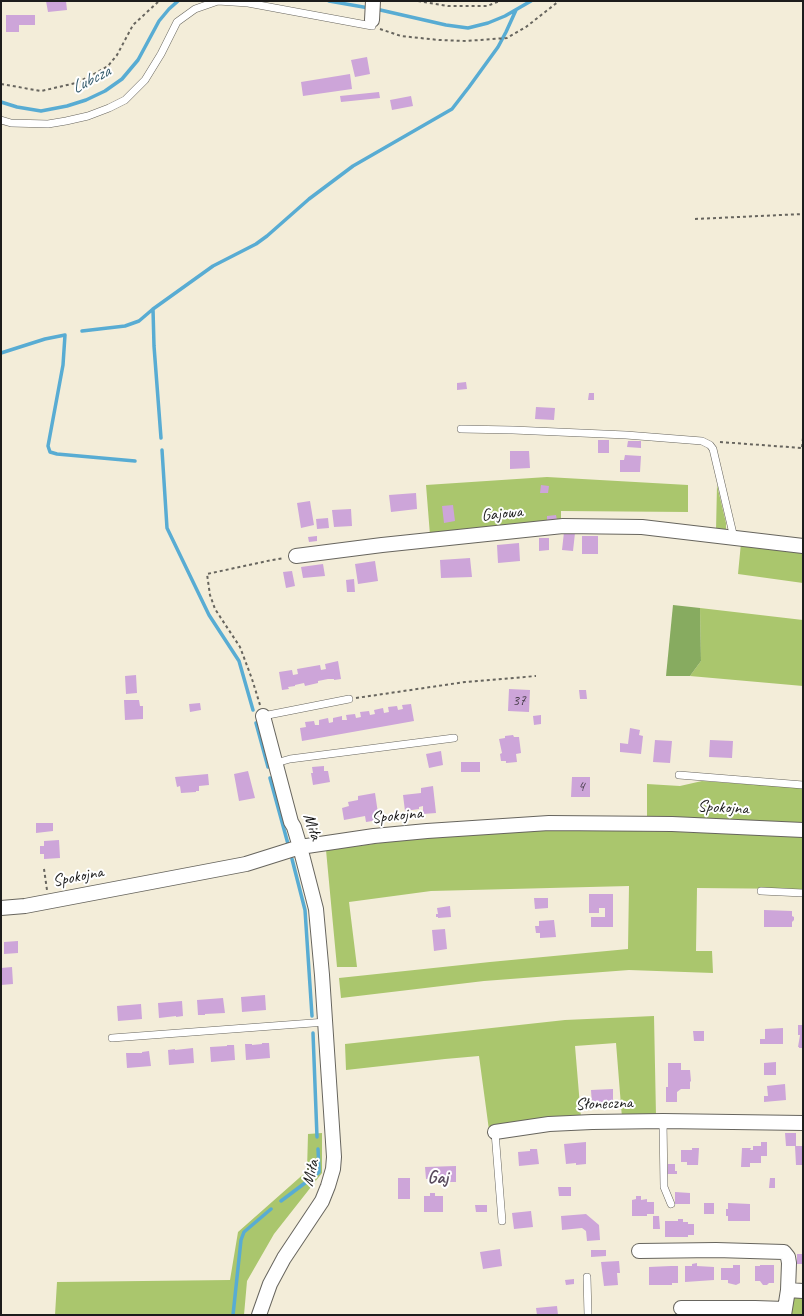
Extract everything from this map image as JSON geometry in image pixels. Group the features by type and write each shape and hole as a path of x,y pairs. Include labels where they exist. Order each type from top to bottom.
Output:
{"street":[{"path":"372,23 373,1"},
{"name":"Gajowa","path":"296,556 382,545 563,526 642,527 803,546"},
{"name":"Miła","path":"259,1315 270,1284 284,1258 322,1201 333,1169 334,1157 326,1022 316,909 300,847 291,822 264,716"},
{"name":"Spokojna","path":"1,908 48,902 246,864 300,847 374,836 442,829 549,823 672,824 803,830"},
{"name":"Słoneczna","path":"495,1132 549,1124 664,1121 803,1123"},
{"path":"639,1251 779,1251 786,1254 788,1257 788,1290 785,1312 755,1308 681,1308"},
{"path":"788,1290 803,1291"}],"lane":[{"path":"1,120 48,124 88,116 125,100 145,80 178,22 195,9 218,1 248,3 372,23"},
{"path":"461,429 626,435 702,441 710,445 712,449 734,538"},
{"path":"264,716 349,699"},
{"path":"276,764 290,759 454,738"},
{"path":"680,775 803,785"},
{"path":"761,891 803,893"},
{"path":"112,1038 326,1022"},
{"path":"664,1121 664,1187 671,1204"},
{"name":"Słoneczna","path":"495,1132 502,1220"},
{"path":"587,1277 588,1315"}],"path":[{"path":"1,84 42,91 76,83 94,74 108,66 117,55 133,24 159,1"},
{"path":"418,1 448,6 487,6 500,1"},
{"path":"372,23 400,36 466,41 507,38 526,27 559,1"},
{"path":"695,219 803,214"},
{"path":"710,445 718,442 803,448 803,438"},
{"path":"264,716 240,647 215,609 210,595 208,574 296,556"},
{"path":"349,699 464,682 536,676"},
{"path":"44,869 48,902"}],"green space":[{"path":"547,477 688,485 688,512 561,511 561,523 430,535 426,485"},
{"path":"717,485 726,523 726,531 716,531"},
{"path":"741,543 803,551 803,583 738,574"},
{"path":"673,605 700,608 701,661 690,676 666,676"},
{"path":"700,608 803,620 803,686 690,676 701,661"},
{"path":"702,781 803,788 803,824 647,818 647,784 680,786"},
{"path":"552,829 803,835 803,889 697,888 696,951 712,951 713,973 629,970 484,981 341,998 339,978 628,949 629,886 431,891 349,902 357,967 337,967 326,850 435,836"},
{"path":"654,1016 656,1116 622,1118 616,1043 575,1046 581,1118 489,1130 479,1056 346,1070 345,1044 565,1020"},
{"path":"322,1133 322,1173 274,1234 247,1281 244,1315 55,1315 57,1282 230,1280 238,1232 307,1171 308,1134"},
{"path":"799,1293 803,1293 803,1315 787,1315 789,1300"}],"building":[{"path":"46,1 66,1 67,10 48,12"},
{"path":"6,15 35,15 35,25 19,25 19,32 6,32"},
{"path":"367,57 370,74 355,77 351,60"},
{"path":"350,74 352,89 303,96 301,82"},
{"path":"379,92 380,98 341,102 340,96"},
{"path":"411,96 413,106 392,110 390,100"},
{"path":"466,382 467,389 457,390 457,383"},
{"path":"589,393 594,393 594,400 588,400"},
{"path":"536,407 555,408 554,420 535,419"},
{"path":"598,440 609,440 609,453 598,453"},
{"path":"628,441 641,441 641,448 627,447"},
{"path":"510,451 529,451 530,468 510,469"},
{"path":"625,455 641,456 640,472 620,472 620,460 624,460"},
{"path":"541,485 549,486 548,493 540,493"},
{"path":"416,493 417,509 391,512 389,495"},
{"path":"310,501 314,525 301,528 297,503"},
{"path":"453,505 455,521 444,523 442,506"},
{"path":"351,509 352,526 334,527 332,510"},
{"path":"556,515 557,520 547,521 547,516"},
{"path":"328,518 329,528 317,529 316,519"},
{"path":"564,532 575,533 573,551 562,550"},
{"path":"317,536 317,541 309,542 308,537"},
{"path":"582,536 598,536 598,554 582,554"},
{"path":"539,538 549,538 549,550 539,551"},
{"path":"519,543 520,561 498,563 497,545"},
{"path":"470,558 472,577 441,578 440,560"},
{"path":"375,561 378,581 358,584 355,564"},
{"path":"323,564 325,576 303,578 301,567"},
{"path":"292,571 295,586 286,588 283,572"},
{"path":"354,579 355,592 347,592 346,580"},
{"path":"338,661 341,679 328,679 305,686 304,683 282,690 279,672 292,670 293,675 298,674 297,669 320,665 321,670 326,669 325,664"},
{"path":"136,675 137,693 126,694 125,676"},
{"path":"509,689 530,690 529,712 508,711"},
{"path":"579,690 586,690 587,699 580,699"},
{"path":"124,700 139,700 140,706 143,706 143,719 125,720"},
{"path":"200,703 201,710 190,712 189,704"},
{"path":"411,704 414,721 302,741 300,728 306,727 305,722 314,721 315,725 319,725 319,720 328,718 329,723 333,722 333,718 342,716 342,720 347,720 346,715 355,714 356,718 361,717 360,712 369,711 370,715 375,714 374,710 383,708 384,713 389,712 388,707 397,706 398,710 403,709 402,705"},
{"path":"541,715 541,724 534,725 533,716"},
{"path":"630,728 640,730 639,735 643,736 641,754 620,752 620,743 628,744"},
{"path":"513,735 514,737 519,737 521,753 516,754 517,762 506,763 506,761 501,761 500,754 502,753 499,739 505,738 505,736"},
{"path":"655,740 672,741 670,763 653,762"},
{"path":"710,740 733,741 732,758 709,757"},
{"path":"441,751 443,765 429,768 426,754"},
{"path":"461,762 480,762 480,772 461,772"},
{"path":"324,766 324,771 328,771 330,782 313,785 311,773 313,773 312,767"},
{"path":"248,771 255,798 239,801 234,774"},
{"path":"208,774 209,785 199,786 199,791 181,793 180,786 177,787 175,777"},
{"path":"572,777 590,777 590,797 571,797"},
{"path":"433,786 436,813 423,814 423,806 419,807 419,809 405,811 403,795 421,793 421,788"},
{"path":"375,793 379,820 366,822 365,816 344,820 342,808 349,806 348,802 358,800 358,796"},
{"path":"36,823 53,823 53,831 36,833"},
{"path":"59,840 60,858 44,859 44,854 40,854 40,846 44,846 44,841"},
{"path":"589,894 613,894 613,927 591,927 591,917 605,917 605,908 599,908 599,913 589,913"},
{"path":"534,898 548,898 548,908 535,909"},
{"path":"450,906 451,917 436,917 436,914 438,914 437,908"},
{"path":"764,910 792,911 794,920 792,922 792,927 764,927"},
{"path":"554,920 556,937 540,938 540,933 536,933 535,926 539,926 539,921"},
{"path":"445,929 447,949 434,951 432,930"},
{"path":"18,941 18,953 4,954 4,942"},
{"path":"12,967 13,984 1,985 1,968"},
{"path":"265,995 266,1010 242,1012 241,997"},
{"path":"223,998 225,1013 198,1015 197,1000"},
{"path":"182,1001 183,1016 159,1018 158,1003"},
{"path":"141,1004 142,1019 118,1021 117,1006"},
{"path":"798,1025 803,1025 803,1048 798,1047 800,1035 798,1035"},
{"path":"783,1028 783,1044 760,1044 760,1039 765,1039 765,1029"},
{"path":"693,1031 704,1031 704,1041 694,1041"},
{"path":"269,1043 270,1058 246,1060 245,1044 252,1045"},
{"path":"234,1045 235,1060 211,1062 210,1047"},
{"path":"193,1048 194,1063 169,1065 168,1050"},
{"path":"149,1051 151,1066 127,1068 126,1053 142,1053"},
{"path":"776,1062 776,1075 764,1075 764,1063"},
{"path":"668,1063 681,1063 681,1070 690,1070 690,1089 681,1089 677,1092 677,1102 666,1102 666,1087 668,1087"},
{"path":"785,1084 786,1100 764,1102 764,1096 768,1096 767,1086"},
{"path":"613,1089 613,1104 592,1105 591,1090"},
{"path":"785,1133 796,1133 796,1146 786,1146"},
{"path":"586,1142 586,1164 566,1164 564,1144"},
{"path":"761,1142 767,1142 767,1156 761,1156 761,1163 750,1163 750,1167 741,1167 742,1148 751,1148 750,1150 753,1150 753,1146 761,1146"},
{"path":"795,1146 803,1146 803,1165 796,1165"},
{"path":"692,1148 699,1148 698,1165 687,1165 687,1162 681,1162 681,1150 692,1150"},
{"path":"530,1149 537,1149 539,1164 519,1166 518,1152 530,1151"},
{"path":"668,1164 675,1164 675,1171 677,1171 677,1174 667,1174"},
{"path":"456,1166 456,1182 445,1182 444,1178 426,1179 425,1167"},
{"path":"398,1178 410,1178 410,1199 398,1199"},
{"path":"770,1178 775,1178 775,1188 769,1188"},
{"path":"558,1187 571,1187 571,1196 559,1196"},
{"path":"675,1192 690,1193 690,1204 675,1204"},
{"path":"430,1193 435,1193 435,1196 443,1196 443,1212 424,1212 424,1196 430,1196"},
{"path":"636,1196 641,1196 641,1200 647,1199 647,1202 654,1202 654,1214 647,1214 647,1216 632,1216 632,1200 636,1199"},
{"path":"704,1203 714,1203 714,1214 704,1214"},
{"path":"728,1203 750,1204 750,1221 728,1221 726,1209 728,1209"},
{"path":"475,1205 487,1205 487,1212 476,1212"},
{"path":"531,1211 533,1227 514,1229 512,1213"},
{"path":"586,1214 599,1225 600,1240 587,1241 586,1231 582,1228 562,1230 561,1216"},
{"path":"653,1216 659,1216 660,1229 653,1229"},
{"path":"678,1219 683,1219 683,1222 688,1222 688,1224 694,1224 694,1235 688,1235 688,1237 665,1237 665,1221 678,1221"},
{"path":"500,1249 502,1266 483,1269 480,1252"},
{"path":"591,1250 606,1250 606,1256 591,1257"},
{"path":"797,1254 803,1254 803,1264 797,1264"},
{"path":"619,1261 620,1273 617,1273 618,1285 604,1286 601,1262"},
{"path":"697,1263 697,1266 714,1267 714,1280 685,1282 685,1266 692,1266 692,1264"},
{"path":"733,1265 740,1265 740,1283 736,1285 728,1283 728,1280 721,1280 721,1268 733,1268"},
{"path":"774,1265 774,1283 763,1285 760,1281 755,1281 755,1266"},
{"path":"678,1266 678,1283 672,1283 672,1285 649,1285 649,1267"},
{"path":"574,1279 574,1284 566,1285 565,1280"},
{"path":"557,1306 558,1315 537,1315 536,1308"}],"waterway":[{"name":"Lubcza","path":"1,102 17,107 41,111 67,106 86,100 105,91 122,79 138,60 159,21 178,1"},
{"name":"Lubcza","path":"329,1 369,8"},
{"name":"Lubcza","path":"376,9 446,25 468,28 488,23 505,16 531,1"},
{"path":"161,438 154,346 153,309 213,266 256,244 309,199 353,166 452,109 498,47 516,10"},
{"path":"82,331 125,326 139,321 153,309"},
{"path":"65,335 63,365 48,446 50,452 57,454 135,461"},
{"path":"1,353 45,339 65,335"},
{"path":"162,450 167,528 209,615 239,661 253,710"},
{"path":"256,723 268,767"},
{"path":"270,778 288,844"},
{"path":"292,859 305,910 312,1016"},
{"path":"313,1033 317,1137"},
{"path":"317,1174 319,1172 318,1149"},
{"path":"281,1201 305,1183"},
{"path":"233,1315 241,1240 244,1232 271,1209"}],"district":[{"name":"Gaj","path":"438,1178"}]}
